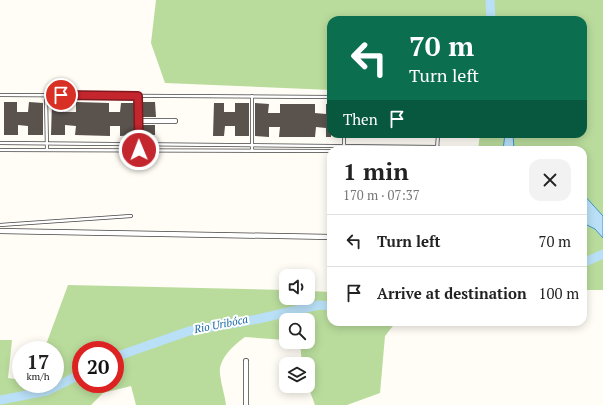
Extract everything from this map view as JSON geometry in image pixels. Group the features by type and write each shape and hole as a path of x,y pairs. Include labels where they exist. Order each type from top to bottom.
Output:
{"street":[{"path":"139,121 175,121"},
{"path":"0,231 327,237"},
{"path":"246,361 246,405"}],"lane":[{"path":"0,95 327,97"},
{"path":"46,95 47,150"},
{"path":"138,96 139,150"},
{"path":"252,96 252,150"},
{"path":"344,138 344,145"},
{"path":"0,143 375,146"},
{"path":"0,150 327,151"},
{"path":"0,225 131,216"}],"green space":[{"path":"156,0 603,0 603,290 587,290 587,146 478,146 480,138 587,138 587,16 327,16 327,90 165,83 151,43"},
{"path":"68,285 279,290 279,305 315,305 315,291 327,292 327,326 393,326 385,336 380,393 347,405 315,405 311,393 315,393 315,357 301,357 301,349 315,349 315,313 279,313 279,339 245,337 232,348 224,358 220,368 226,405 136,405 131,386 124,388 124,341 72,341 72,393 103,393 91,405 0,405 0,340 12,340 8,378 12,379 12,393 64,393 64,341 47,341"}],"water":[{"path":"504,138 513,138 514,146 504,146"},
{"path":"587,198 603,216 603,238 595,229 587,225"}],"building":[{"path":"4,102 17,102 17,112 28,112 29,102 43,103 43,135 28,135 28,126 18,125 18,135 4,135"},
{"path":"52,102 64,102 64,112 76,112 76,102 109,103 109,112 120,112 121,103 135,103 136,135 120,136 120,126 110,126 110,136 75,135 76,126 65,125 65,135 51,135"},
{"path":"142,102 155,102 156,117 141,117"},
{"path":"214,103 224,103 224,112 235,112 235,103 249,103 249,136 235,136 235,126 225,126 224,136 213,136"},
{"path":"255,103 269,104 268,113 280,113 280,104 315,104 315,113 326,114 327,104 327,137 326,128 316,127 315,137 279,137 280,127 269,127 269,137 255,136"},
{"path":"141,125 155,125 155,135 141,135"}],"waterway":[{"path":"490,0 491,16"},
{"name":"Rio Uribóca","path":"587,261 603,254"},
{"name":"Rio Uribóca","path":"124,354 189,331 258,319 319,305 327,306"},
{"name":"Rio Uribóca","path":"0,400 47,391 72,378"}],"route":[{"path":"61,95 138,96 139,150"}]}
